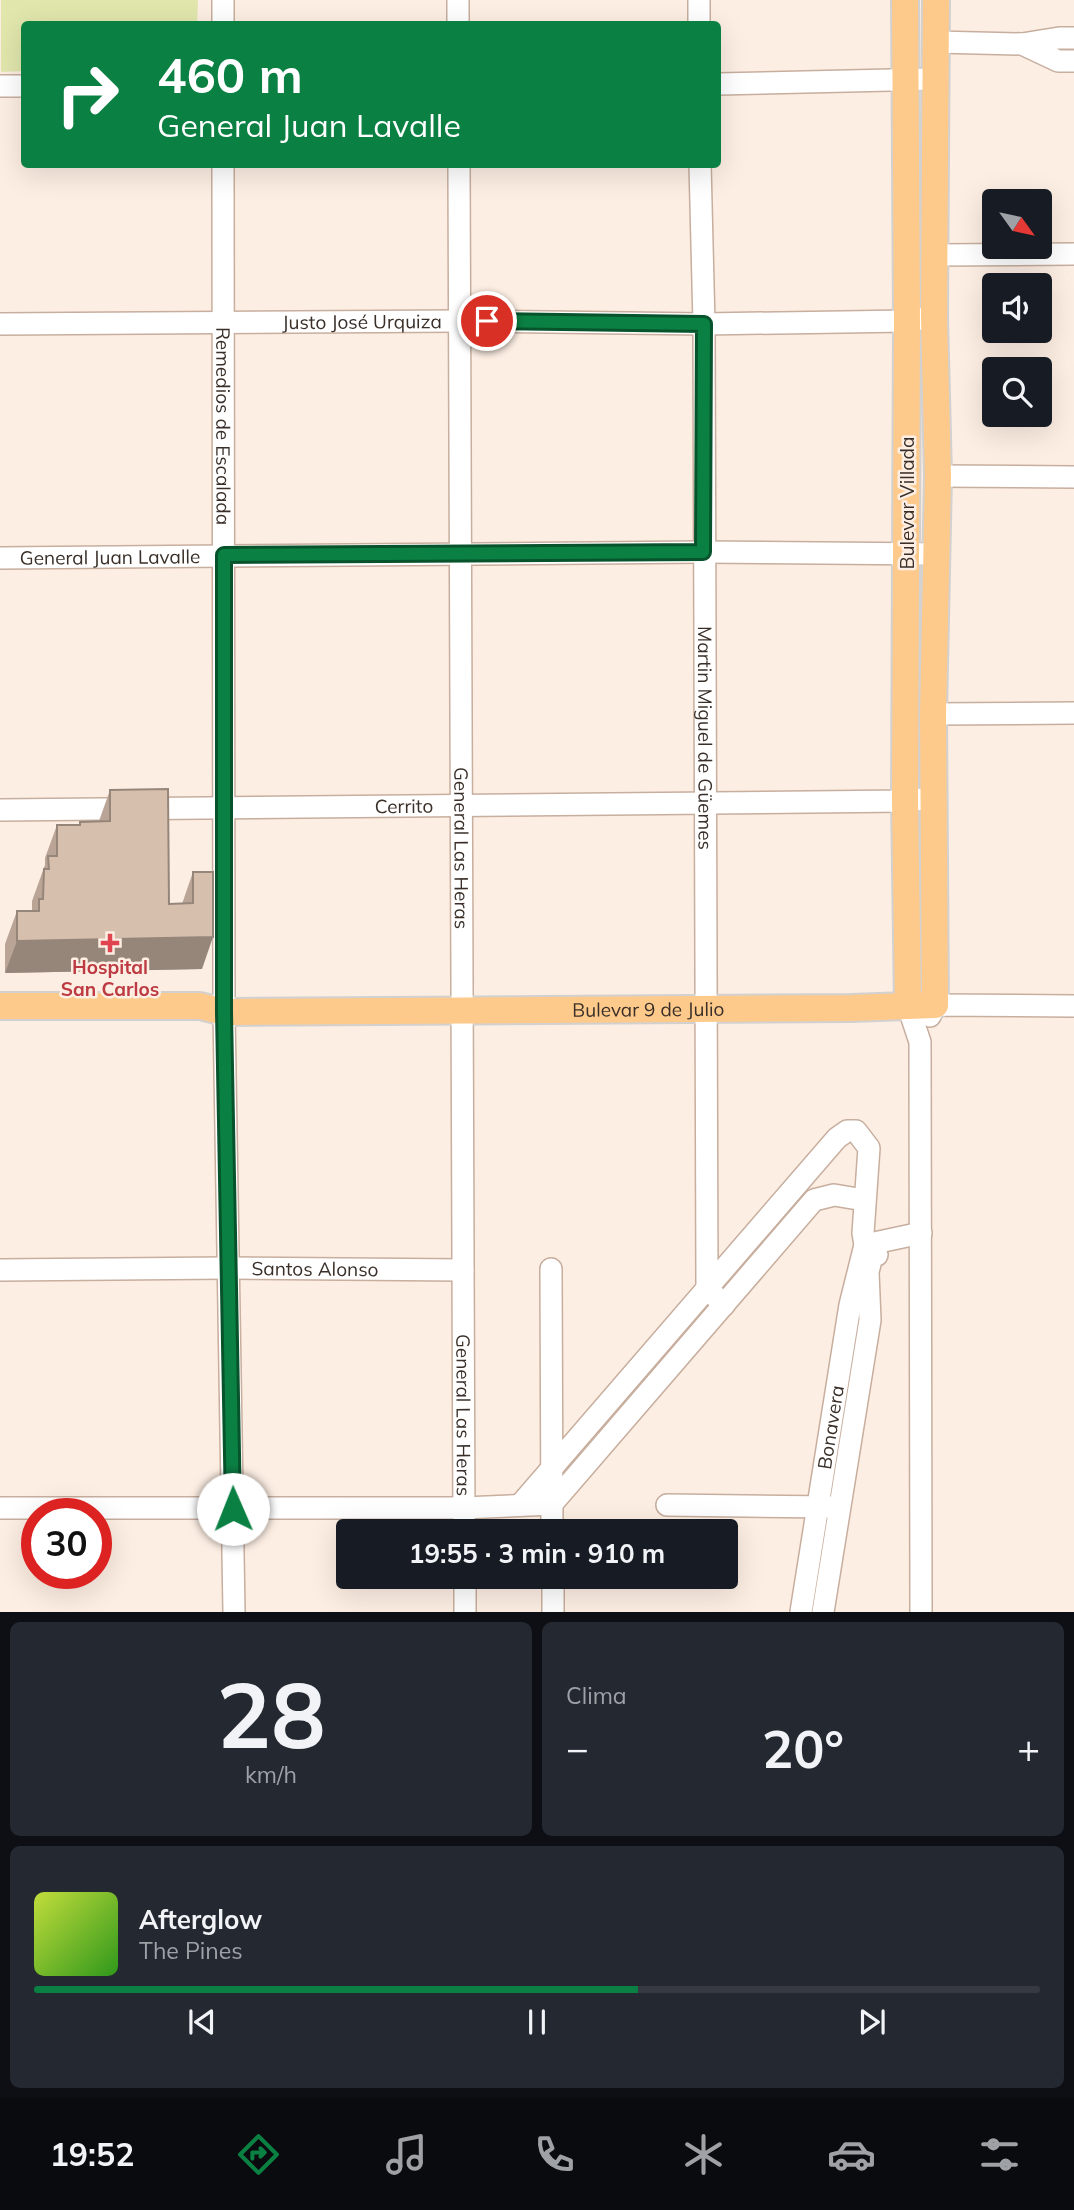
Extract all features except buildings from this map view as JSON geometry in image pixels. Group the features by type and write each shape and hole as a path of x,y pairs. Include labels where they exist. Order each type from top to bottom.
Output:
{"main road":[{"name":"Bulevar Villada","path":"905,0 905,801 908,1006"},
{"name":"Bulevar Villada","path":"935,1005 933,713 938,477 934,317 936,0"},
{"name":"Bulevar 9 de Julio","path":"0,1006 200,1006 224,1012 935,1005"},
{"name":"Bulevar 9 de Julio","path":"0,1021 200,1020 224,1012"}],"street":[{"path":"223,0 223,21"},
{"path":"458,0 458,21"},
{"path":"699,0 699,21"},
{"path":"936,42 1022,44 1074,38"},
{"path":"1022,44 1058,61 1074,61"},
{"path":"721,84 934,79"},
{"path":"0,86 21,86"},
{"name":"Remedios de Escalada","path":"223,168 224,1012 234,1612"},
{"name":"General Las Heras","path":"459,168 464,1519"},
{"name":"Martin Miguel de Güemes","path":"700,168 704,324 707,1288"},
{"path":"934,255 1074,254"},
{"name":"Justo José Urquiza","path":"0,324 460,321 704,324 907,321 934,317"},
{"path":"938,477 1074,477"},
{"name":"General Juan Lavalle","path":"0,558 703,552 935,554"},
{"path":"933,713 1074,713"},
{"name":"Cerrito","path":"0,810 705,804 905,801 933,798"},
{"path":"920,1042 935,1005"},
{"name":"Bulevar 9 de Julio","path":"935,1005 1074,1006"},
{"path":"908,1006 920,1042 921,1612"},
{"path":"520,1505 836,1138 847,1130 856,1131 869,1148 863,1233 871,1250 868,1272 870,1320 823,1612"},
{"path":"0,1508 464,1508 552,1504 814,1200 834,1195 864,1200"},
{"path":"871,1250 921,1240"},
{"name":"Bonavera","path":"801,1612 850,1305 871,1250"},
{"path":"551,1269 552,1519"},
{"name":"Santos Alonso","path":"0,1270 463,1270"},
{"path":"707,1288 724,1305"},
{"path":"667,1505 818,1505 841,1509"},
{"path":"465,1589 465,1612"},
{"path":"553,1589 553,1612"}],"green space":[{"path":"1,0 198,0 197,21 21,21 21,71 1,72"}],"place":[{"name":"Hospital San Carlos","path":"110,943"}],"route":[{"path":"233,1509 224,1012 224,555 703,552 704,324 487,321"}]}
